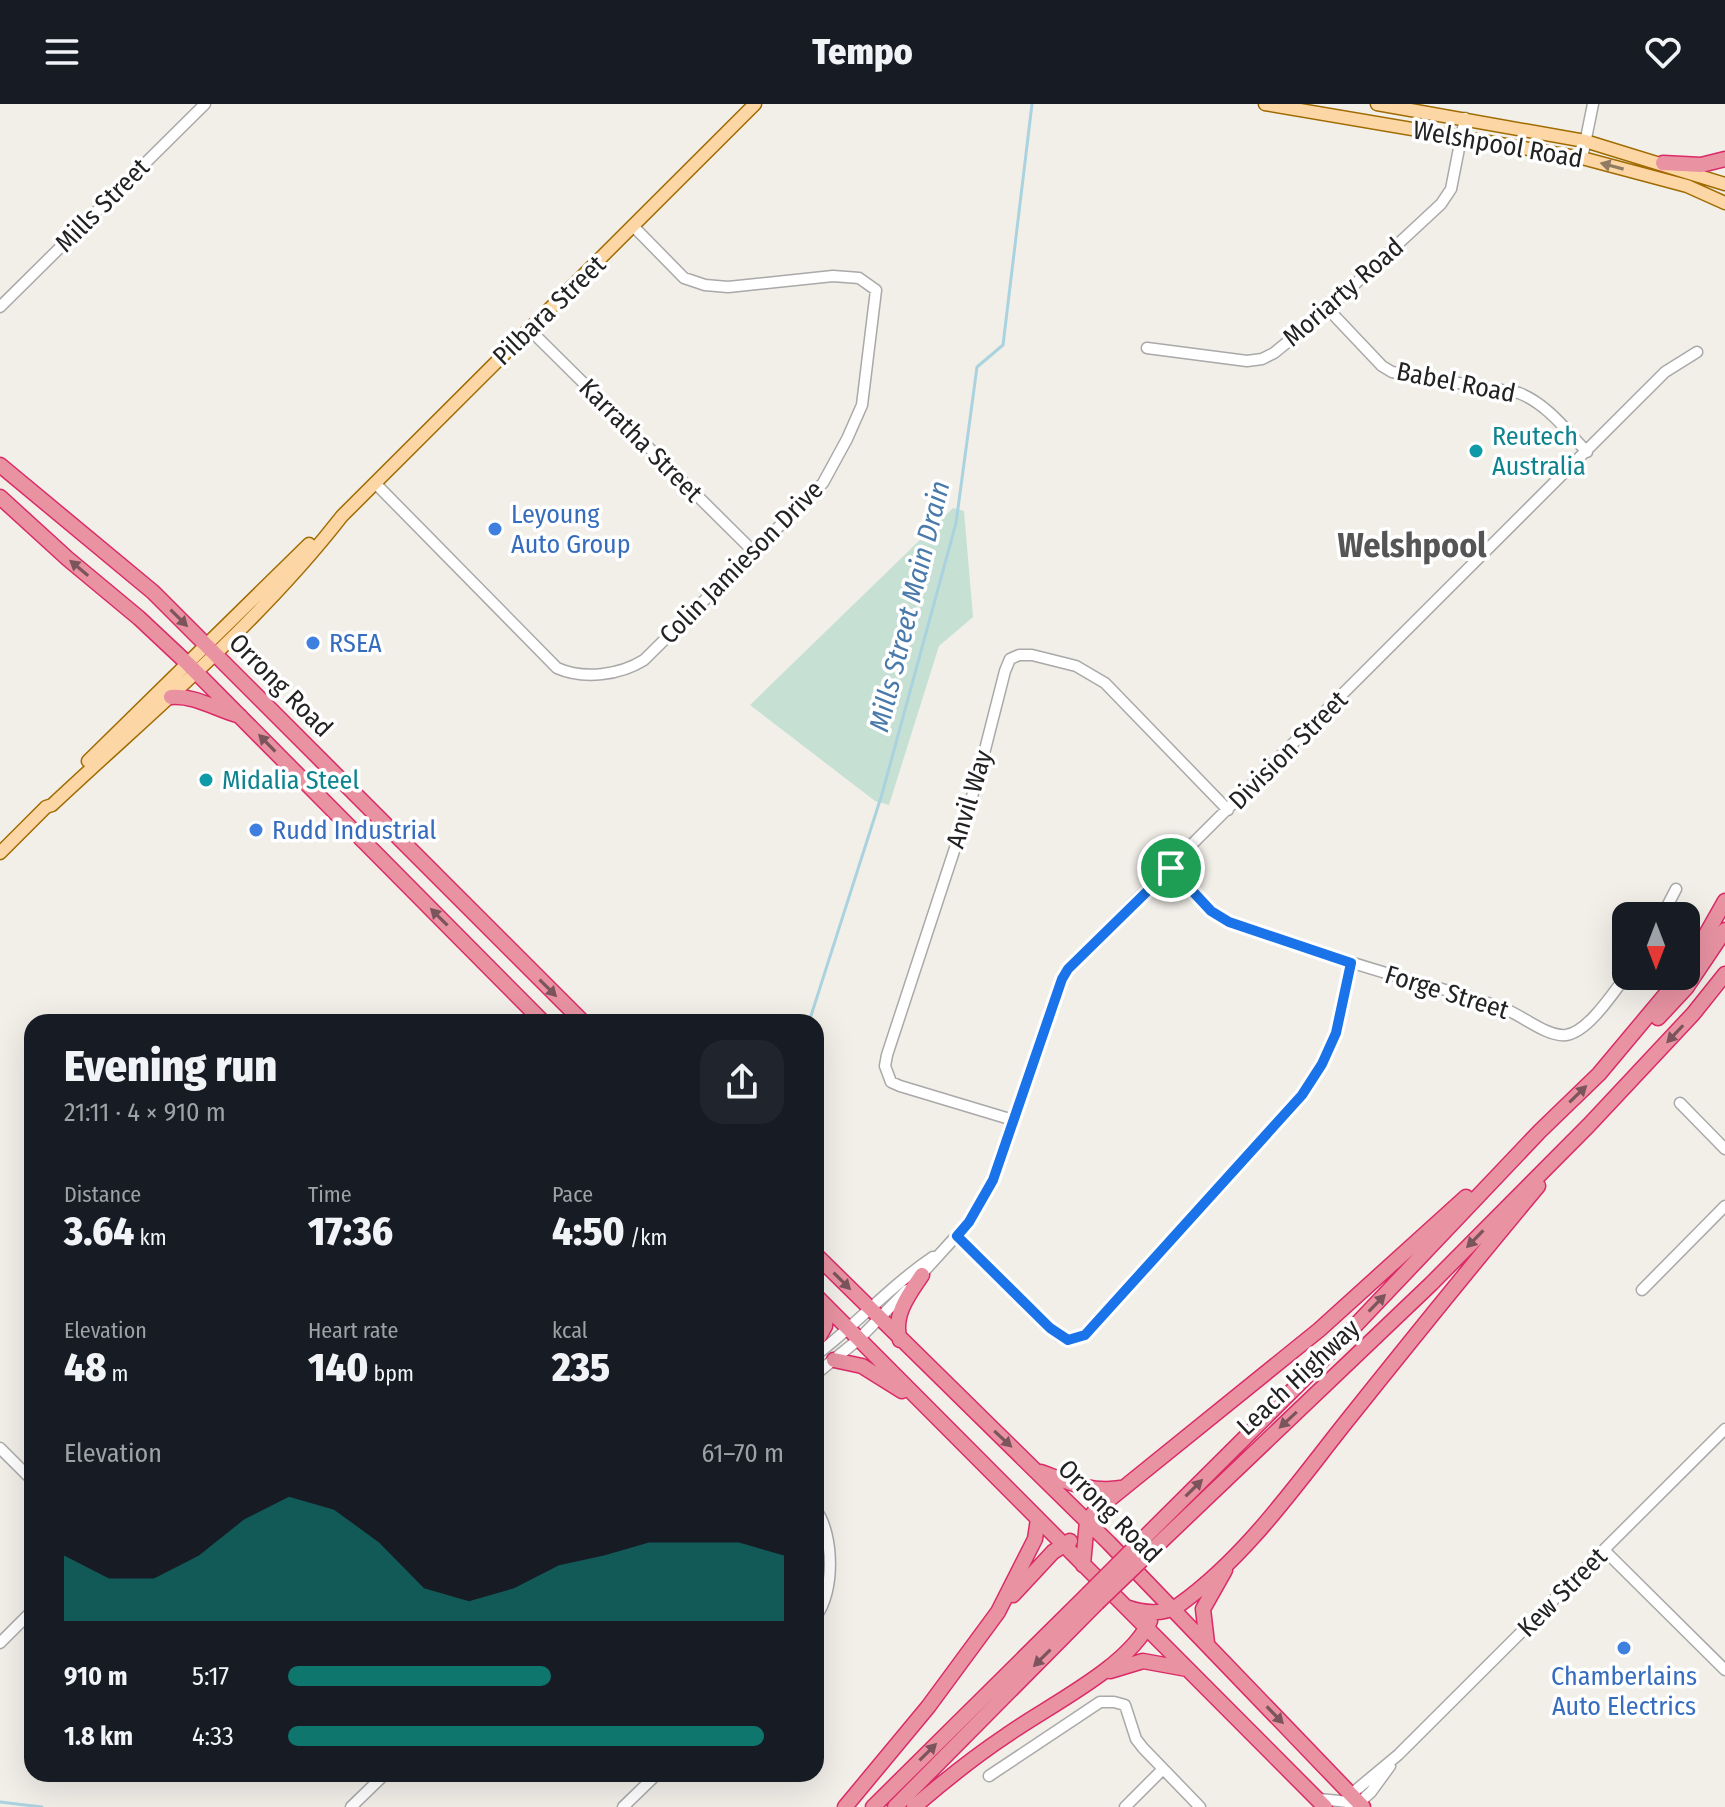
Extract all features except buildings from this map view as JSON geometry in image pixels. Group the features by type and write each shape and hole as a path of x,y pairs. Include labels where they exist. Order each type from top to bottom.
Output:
{"highway":[{"path":"1663,163 1701,165 1725,159"},
{"name":"Orrong Road","path":"0,465 153,592 575,1014"},
{"name":"Orrong Road","path":"0,497 139,618 241,716 535,1014"},
{"path":"171,697 190,698 241,716"},
{"path":"1700,945 1725,901"},
{"path":"1616,1056 1651,1026 1686,988 1725,930"},
{"name":"Leach Highway","path":"873,1807 1144,1548 1431,1284 1589,1125 1693,1014 1725,974"},
{"path":"1616,1056 1670,990"},
{"name":"Leach Highway","path":"1144,1548 1540,1131 1616,1056"},
{"path":"1123,1605 1136,1611 1154,1612 1172,1608 1231,1559 1281,1507 1422,1325 1589,1125"},
{"path":"1083,1565 1083,1538 1087,1521 1121,1488 1319,1330 1540,1131"},
{"name":"Orrong Road","path":"824,1263 1109,1543 1207,1643 1354,1803"},
{"path":"900,1340 898,1325 903,1306 922,1275"},
{"path":"824,1304 1319,1804"},
{"path":"824,1328 827,1307"},
{"path":"834,1360 851,1362 870,1370 934,1414"},
{"path":"1037,1471 1086,1489 1105,1491 1121,1488"},
{"path":"998,1612 1035,1539 1038,1519"},
{"path":"845,1807 928,1707 998,1612 1063,1545 1083,1538 1109,1543"},
{"path":"1207,1643 1203,1609 1231,1559"},
{"path":"914,1807 1006,1735 1102,1673 1147,1629 1154,1612 1147,1582"},
{"name":"Leach Highway","path":"895,1807 1092,1599"},
{"path":"1102,1673 1143,1661 1187,1670"}],"main road":[{"name":"Pilbara Street","path":"46,807 48,800 191,668 318,535 342,516 755,104"},
{"name":"Welshpool Road","path":"1265,104 1582,158 1687,186 1725,203"},
{"name":"Welshpool Road","path":"1377,104 1585,141 1725,184"},
{"path":"1489,122 1494,134 1522,147"},
{"name":"Pilbara Street","path":"0,853 46,807 52,805 171,697 191,668"}],"street":[{"name":"Mills Street","path":"0,307 205,104"},
{"path":"1582,158 1593,104"},
{"name":"Moriarty Road","path":"1147,348 1247,361 1274,353 1328,309 1447,198 1465,118"},
{"name":"Colin Jamieson Drive","path":"375,483 557,668 570,674 628,670 644,660 823,483 862,405 876,290 859,278 833,276 728,287 705,285 684,278 634,227"},
{"name":"Babel Road","path":"1328,309 1382,366 1402,374 1531,397 1587,452"},
{"name":"Karratha Street","path":"530,330 753,551"},
{"name":"Division Street","path":"874,1313 957,1236 969,1222 993,1180 1068,969 1665,372 1697,352"},
{"name":"Anvil Way","path":"1013,1120 900,1086 891,1082 885,1066 907,987 977,781 1010,659 1032,655 1076,666 1105,683 1228,810"},
{"name":"Forge Street","path":"1171,868 1211,911 1229,922 1351,963 1494,1005 1523,1016 1545,1031 1565,1035 1584,1026 1614,990"},
{"path":"1669,902 1676,889"},
{"path":"957,1236 1059,1336 1068,1340 1085,1335 1302,1095 1322,1064 1336,1033 1351,963"},
{"path":"1680,1103 1725,1149"},
{"path":"1642,1290 1725,1206"},
{"name":"Division Street","path":"874,1313 922,1275 944,1249"},
{"path":"824,1368 874,1313"},
{"path":"824,1351 854,1334"},
{"name":"Kew Street","path":"1354,1803 1371,1792 1398,1755 1725,1429"},
{"path":"0,1448 24,1472"},
{"path":"824,1522 829,1539 827,1595 824,1601"},
{"path":"1604,1550 1725,1670"},
{"path":"0,1643 24,1619"},
{"path":"989,1776 1100,1702 1114,1702 1125,1705 1136,1739 1200,1807"},
{"path":"1125,1807 1162,1770"},
{"path":"351,1807 377,1782"},
{"path":"623,1807 649,1782"},
{"path":"1319,1804 1354,1803"}],"green space":[{"path":"953,508 964,511 973,617 939,646 889,805 875,801 750,705"}],"waterway":[{"name":"Mills Street Main Drain","path":"812,1014 882,794 956,523 977,367 1003,345 1032,104"},
{"name":"Mills Street Main Drain","path":"0,1802 42,1807"}],"place":[{"name":"Reutech Australia","path":"1476,451"},
{"name":"Leyoung Auto Group","path":"495,529"},
{"name":"RSEA","path":"313,643"},
{"name":"Midalia Steel","path":"206,780"},
{"name":"Rudd Industrial","path":"256,830"},
{"name":"Chamberlains Auto Electrics","path":"1624,1648"}],"district":[{"name":"Welshpool","path":"1412,545"}],"route":[{"path":"1171,868 1211,911 1229,922 1351,963 1336,1033 1322,1064 1302,1095 1085,1335 1068,1340 1050,1328 957,1236 969,1222 993,1180 1062,979 1077,959 1171,868"}]}
